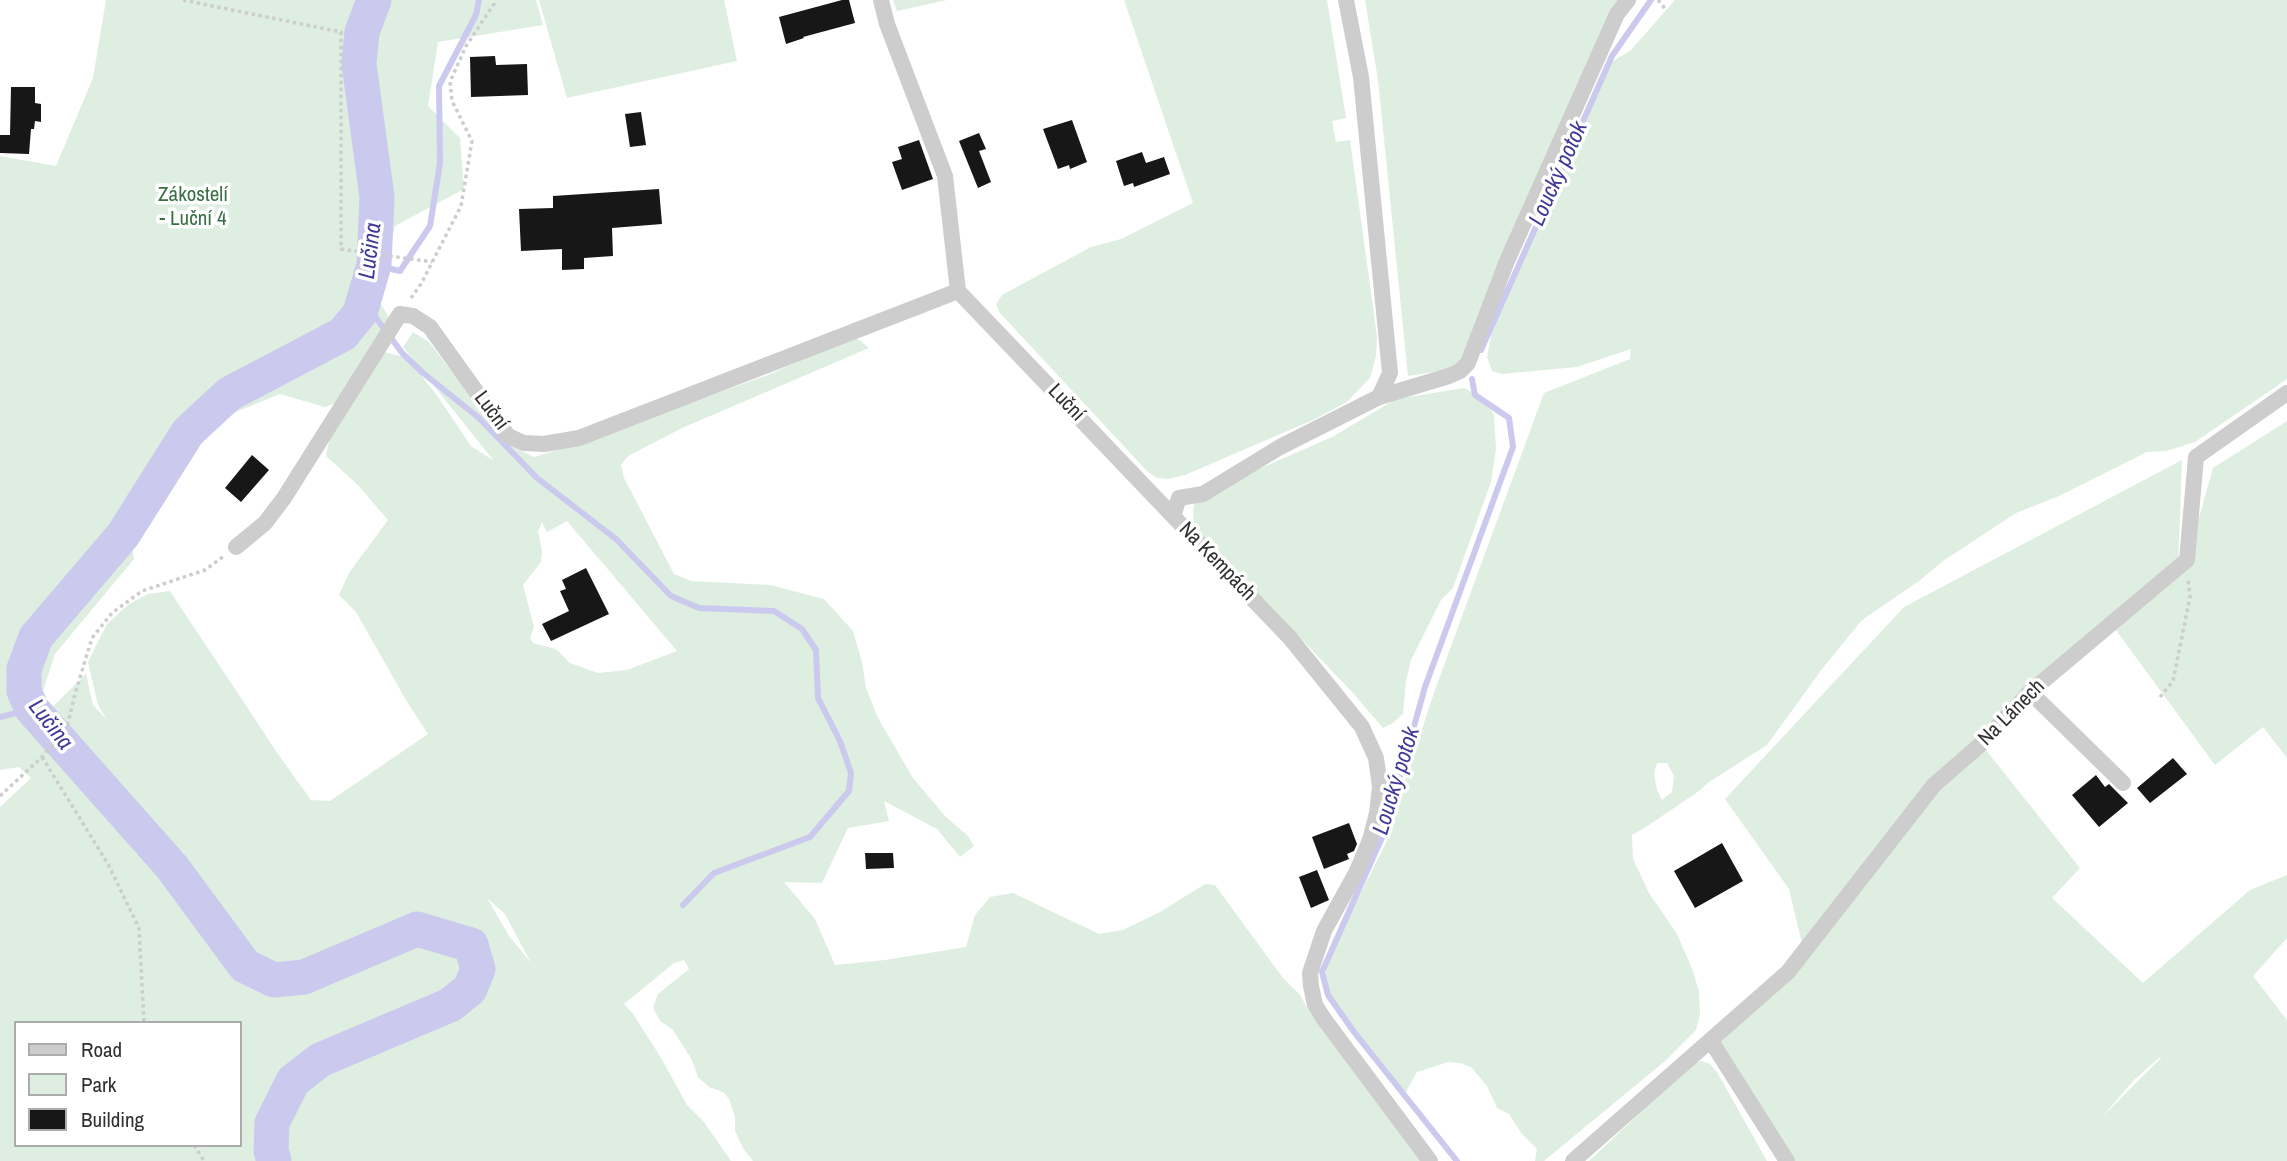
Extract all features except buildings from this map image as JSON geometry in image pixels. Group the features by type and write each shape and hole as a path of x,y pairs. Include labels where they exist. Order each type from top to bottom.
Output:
{"street":[{"path":"881,0 887,23 945,176 958,291"},
{"path":"1346,0 1361,77 1390,373 1378,397"},
{"path":"1378,397 1449,376 1468,363 1507,261 1617,14 1628,0"},
{"name":"Luční","path":"400,314 413,316 430,327 508,436 524,443 544,444 579,438 958,291 1173,516"},
{"path":"236,547 265,523 284,498 400,314"},
{"path":"2187,560 2196,457 2287,393"},
{"name":"Na Kempách","path":"1378,397 1280,447 1203,494 1179,498 1173,516 1290,638 1362,727 1376,758 1380,788 1370,840 1357,871 1324,931 1310,973 1311,986 1315,1005 1324,1019 1430,1161"},
{"name":"Na Lánech","path":"1573,1161 1788,972 1934,785 1981,744 2030,692 2187,560"},
{"path":"2030,692 2123,783"},
{"path":"1711,1041 1787,1161"}],"path":[{"path":"183,0 341,32 341,249 432,262"},
{"path":"400,314 421,284 461,206 472,141 453,102 450,82 466,46 494,0"},
{"path":"1658,0 1667,11"},
{"path":"0,796 42,757 67,727 92,638 112,614 142,592 205,570 236,547"},
{"path":"2160,697 2173,681 2182,642 2190,597 2187,560"},
{"path":"42,757 108,864 139,929 144,1021"}],"green space":[{"name":"Zákostelí - Luční 4","path":"106,0 536,0 543,25 438,42 428,106 460,138 464,189 395,226 375,294 390,319 384,352 408,358 471,446 494,461 403,347 413,332 429,342 508,444 534,457 768,375 854,336 869,348 682,428 628,456 621,465 624,478 674,574 691,581 770,585 824,599 853,631 866,688 878,718 913,778 946,817 968,836 974,846 960,857 937,829 884,801 889,821 848,828 822,883 784,882 815,919 835,965 966,947 975,915 990,897 1013,893 1099,934 1123,930 1160,912 1205,884 1215,885 1283,978 1301,996 1308,1010 1426,1161 753,1161 735,1131 735,1117 729,1099 723,1092 709,1087 698,1077 692,1060 673,1030 660,1021 653,1008 658,994 689,969 684,960 674,963 624,1004 660,1056 687,1105 704,1122 731,1161 0,1161 0,807 31,778 19,767 0,770 0,156 56,166 93,78","holes":["280,394 325,407 354,396 329,441 326,456 358,485 388,520 349,573 339,595 356,612 428,734 330,801 311,800 170,591 148,594 129,604 107,624 88,662 98,705 107,720 93,705 86,674 31,728 55,654 134,559 126,518 204,425","567,521 677,651 627,670 598,673 570,663 556,649 533,643 530,638 534,627 523,585 541,562 538,531 542,522 547,532","487,898 505,914 531,963 509,936"]},
{"path":"539,0 724,0 737,61 567,98"},
{"path":"893,0 947,0 897,11"},
{"path":"1124,0 1327,0 1346,118 1332,121 1336,142 1350,140 1377,336 1376,356 1370,378 1347,402 1313,420 1185,475 1168,479 1157,478 1147,471 999,312 996,304 1002,295 1091,247 1121,239 1193,203"},
{"path":"1365,0 1622,0 1459,368 1408,376 1378,80"},
{"path":"1675,0 2287,0 2287,379 2195,442 2166,451 2147,452 2059,496 2016,513 1943,561 1862,620 1822,669 1767,745 1632,835 1633,859 1649,893 1677,934 1693,971 1699,992 1700,1014 1696,1030 1665,1061 1544,1161 1535,1161 1537,1149 1522,1134 1509,1114 1497,1108 1487,1086 1472,1068 1461,1063 1448,1062 1417,1072 1403,1097 1333,1005 1325,989 1325,978 1328,958 1388,839 1436,687 1544,393 1630,359 1631,349 1577,367 1502,374 1492,371 1487,357 1493,326 1579,132 1587,134 1592,125 1583,120 1610,63 1631,50","holes":["1657,763 1667,763 1674,776 1672,792 1662,800 1654,774"]},
{"path":"1464,388 1483,398 1494,415 1496,449 1491,482 1453,588 1441,600 1411,660 1403,714 1383,728 1353,693 1195,528 1194,504 1202,494 1332,437 1396,399"},
{"path":"2287,421 2287,758 2263,727 2215,765 2113,626 1981,744 2080,868 2052,898 2143,983 2250,890 2287,875 2287,938 2253,976 2287,1020 2287,1161 1787,1161 1711,1041 1804,952 1789,889 1725,799 1904,607 2182,460 2178,567 2187,560 2213,468","holes":["2161,1058 2102,1117 2134,1080"]},
{"path":"1702,1061 1710,1064 1717,1072 1767,1161 1589,1161 1693,1063"}],"waterway":[{"name":"Lučina","path":"274,1161 271,1151 272,1123 293,1081 320,1060 450,1005 470,989 478,969 471,945 417,929 304,977 274,980 245,966 172,867 32,709 24,691 24,669 36,637 123,535 188,432 229,394 343,334 360,313 374,265 377,197 359,64 362,32 374,0"},
{"path":"374,265 400,271 430,226 440,163 439,86 476,15 479,0"},
{"name":"Loucký potok","path":"1481,350 1612,56 1651,0"},
{"path":"364,302 403,354 479,418 537,478 616,539 671,596 699,608 774,611 802,629 816,650 818,698 840,741 851,773 849,791 810,837 714,873 683,905"},
{"name":"Loucký potok","path":"1457,1161 1354,1032 1328,995 1322,972 1384,833 1425,687 1513,447 1509,418 1475,395 1472,379"},
{"path":"0,717 32,709"}]}
